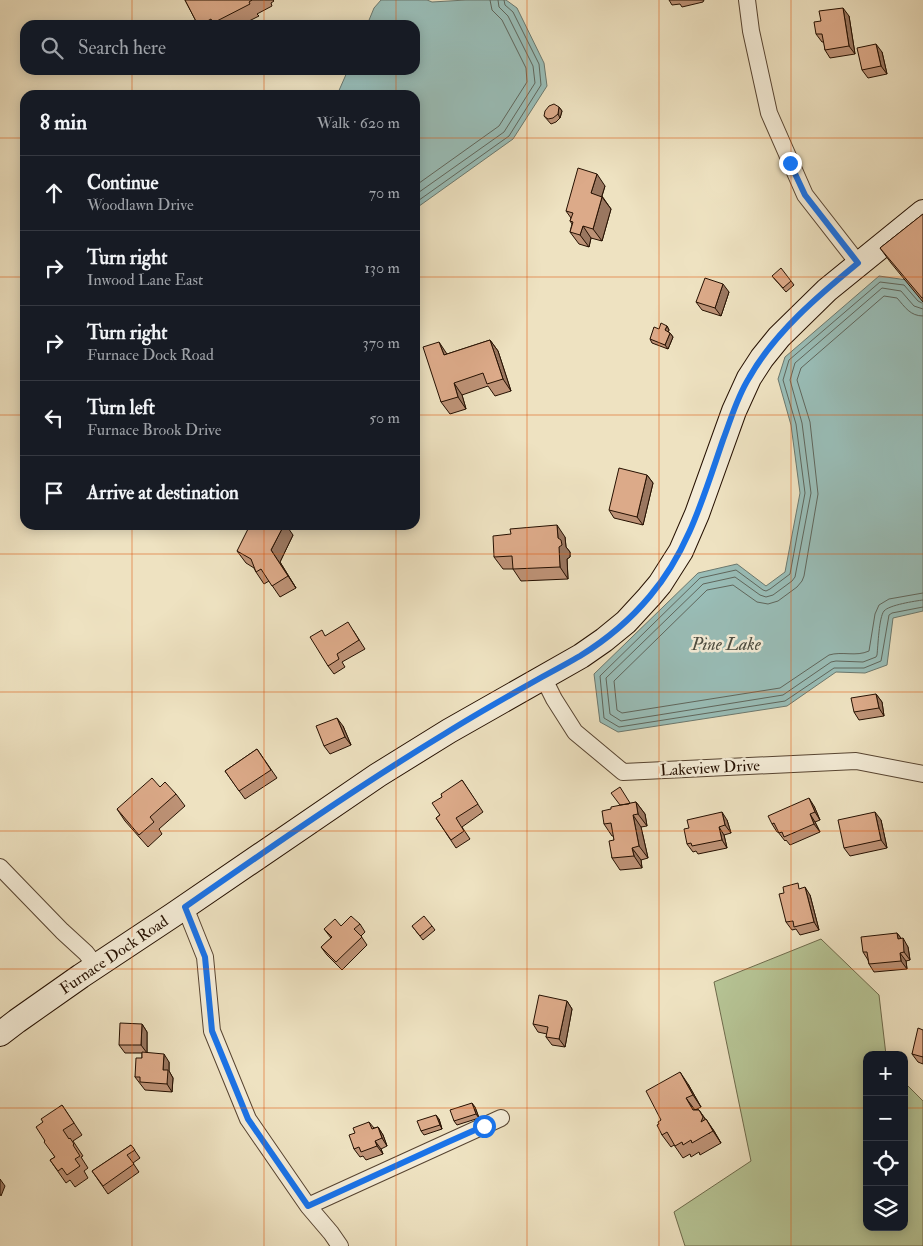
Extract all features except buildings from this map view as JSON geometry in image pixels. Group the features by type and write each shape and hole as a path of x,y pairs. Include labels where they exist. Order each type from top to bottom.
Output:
{"street":[{"path":"747,0 750,31 769,112 776,129 805,195 858,263"},
{"name":"Furnace Dock Road","path":"0,1034 96,966 378,775 449,731 580,656 626,622 660,584 681,551 697,514 734,410 749,378 770,348 826,290 923,212"},
{"name":"Lakeview Drive","path":"543,676 554,699 575,732 623,772 856,761 923,774"},
{"path":"0,867 86,953 96,966"},
{"path":"185,907 205,957 212,1031 248,1119 308,1206 340,1246"},
{"path":"308,1206 501,1118"}],"green space":[{"path":"821,939 879,995 886,1051 863,1051 863,1231 908,1231 908,1086 923,1101 923,1246 685,1246 674,1212 751,1161 714,982"}],"water":[{"path":"381,0 427,0 432,2 506,0 517,8 544,63 547,86 513,139 420,205 420,90 339,90 346,75 420,75 420,20 369,20 374,8"},
{"name":"Pine Lake","path":"879,276 907,280 923,300 923,611 893,618 887,665 865,673 836,672 787,706 618,732 600,722 594,674 698,573 737,564 766,586 785,572 800,493 791,425 778,379 785,357"}],"route":[{"path":"484,1126 308,1206 248,1119 212,1031 205,957 185,907 378,775 449,731 580,656 626,622 649,598 681,551 697,514 734,410 749,378 779,337 826,290 858,263 805,195 790,163"}]}
